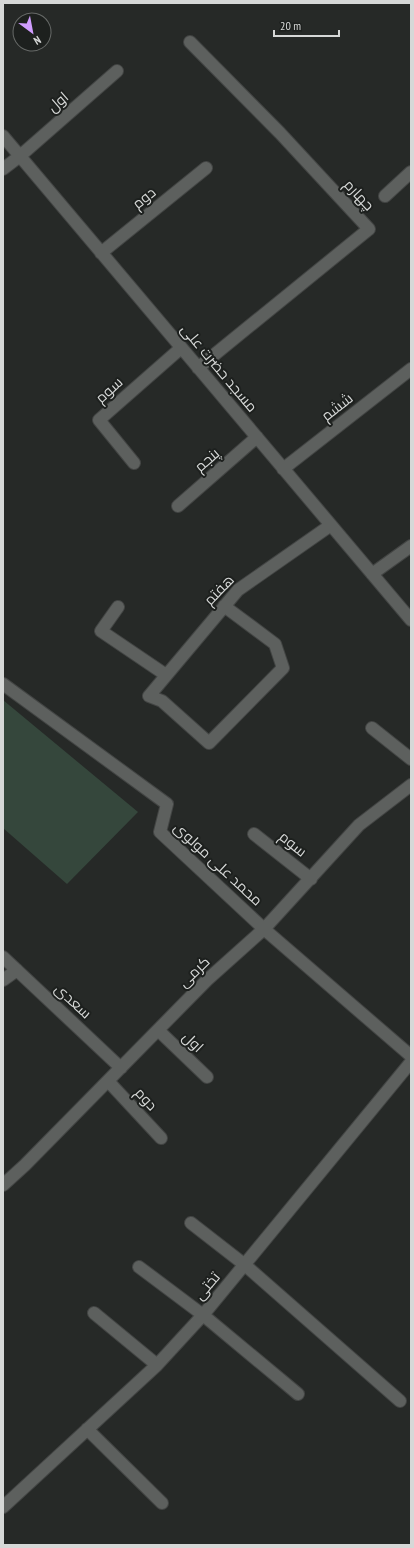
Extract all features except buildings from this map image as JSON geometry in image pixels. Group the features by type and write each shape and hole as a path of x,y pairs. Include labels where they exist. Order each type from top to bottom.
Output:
{"street":[{"name":"چهارم","path":"190,42 280,133 369,229 198,368"},
{"name":"اول","path":"3,169 20,156 117,71"},
{"name":"مسجد حضرت علی","path":"3,136 411,620"},
{"name":"دوم","path":"101,253 206,168"},
{"path":"385,196 411,172"},
{"name":"سوم","path":"134,463 99,420 181,348"},
{"name":"ششم","path":"284,469 411,369"},
{"name":"پنجم","path":"178,506 257,437"},
{"name":"هفتم","path":"224,606 275,644 283,668 209,743 162,701 149,696 166,675 224,606 238,590 331,525"},
{"path":"372,574 411,546"},
{"path":"118,607 101,631 166,675"},
{"name":"محمد علی مولوی","path":"3,684 167,804 160,832 264,929 411,1056"},
{"path":"372,728 411,759"},
{"name":"کرمی","path":"3,1185 25,1165 207,980 264,929 359,825 411,785"},
{"name":"سوم","path":"254,834 311,879"},
{"name":"سعدی","path":"3,957 121,1068"},
{"path":"3,980 17,970"},
{"name":"اول","path":"158,1030 207,1077"},
{"name":"تختی","path":"3,1507 157,1365 203,1315 411,1062"},
{"name":"دوم","path":"108,1081 161,1138"},
{"path":"191,1223 245,1265 400,1401"},
{"path":"139,1267 203,1315 298,1394"},
{"path":"94,1313 157,1365"},
{"path":"87,1429 162,1503"}],"green space":[{"path":"3,700 138,812 67,884 3,828"}]}
